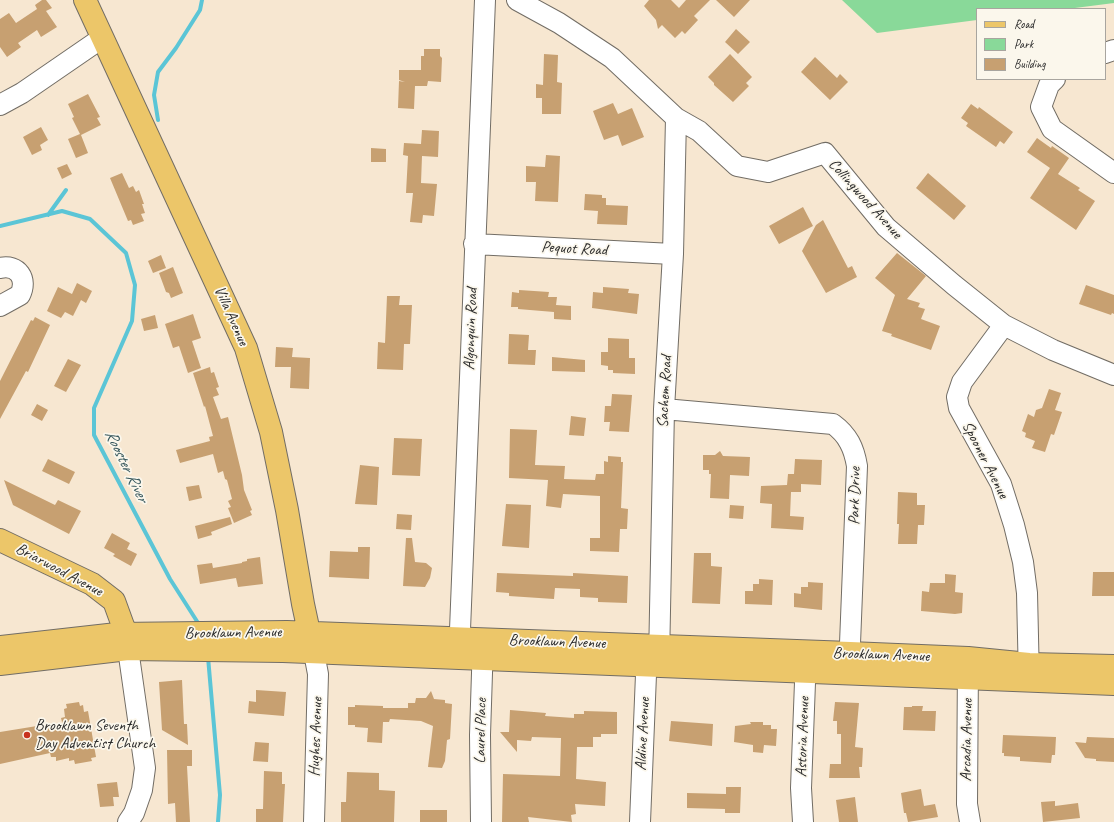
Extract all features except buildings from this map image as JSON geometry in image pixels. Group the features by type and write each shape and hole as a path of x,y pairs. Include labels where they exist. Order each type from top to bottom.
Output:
{"main road":[{"name":"Villa Avenue","path":"85,0 246,348 272,439 312,643"},
{"name":"Briarwood Avenue","path":"0,540 92,584 114,601 127,642"},
{"name":"Brooklawn Avenue","path":"0,664 127,642"},
{"name":"Brooklawn Avenue","path":"0,647 127,642 312,643 968,668 1029,672 1114,684"},
{"name":"Brooklawn Avenue","path":"1029,672 1114,666"}],"street":[{"name":"Algonquin Road","path":"460,649 474,244 485,0"},
{"name":"Collingwood Avenue","path":"517,0 559,23 612,58 676,118 700,131 736,166 768,172 825,153 886,227 1004,325 1054,350 1114,375"},
{"path":"0,105 22,93 102,38"},
{"path":"1055,80 1049,85 1041,107 1052,129 1114,173"},
{"name":"Sachem Road","path":"653,656 664,409 673,254 676,118"},
{"name":"Pequot Road","path":"474,244 673,254"},
{"path":"0,268 8,267 15,269 21,274 24,282 20,295 0,306"},
{"name":"Spooner Avenue","path":"1004,325 962,382 957,397 959,408 1001,484 1014,525 1023,562 1027,593 1029,672"},
{"name":"Park Drive","path":"664,409 833,424 843,432 851,444 857,466 850,663"},
{"path":"127,642 144,768 142,790 134,813 128,822"},
{"name":"Hughes Avenue","path":"312,643 318,674 314,822"},
{"name":"Laurel Place","path":"481,822 480,735 483,650"},
{"name":"Aldine Avenue","path":"640,822 653,656"},
{"name":"Astoria Avenue","path":"803,822 801,788 806,662"},
{"name":"Arcadia Avenue","path":"968,668 966,804 970,822"}],"green space":[{"path":"842,0 1114,0 1114,3 1075,8 976,8 976,20 877,33"}],"waterway":[{"path":"158,120 154,95 158,72 176,48 200,10 202,0"},
{"path":"48,215 66,190"},
{"name":"Rooster River","path":"0,226 62,211 90,219 126,253 135,285 132,321 94,408 94,435 170,579 200,626"},
{"name":"Rooster River","path":"208,657 220,795 218,822"}],"place":[{"name":"Brooklawn Seventh Day Adventist Church","path":"27,735"}]}
